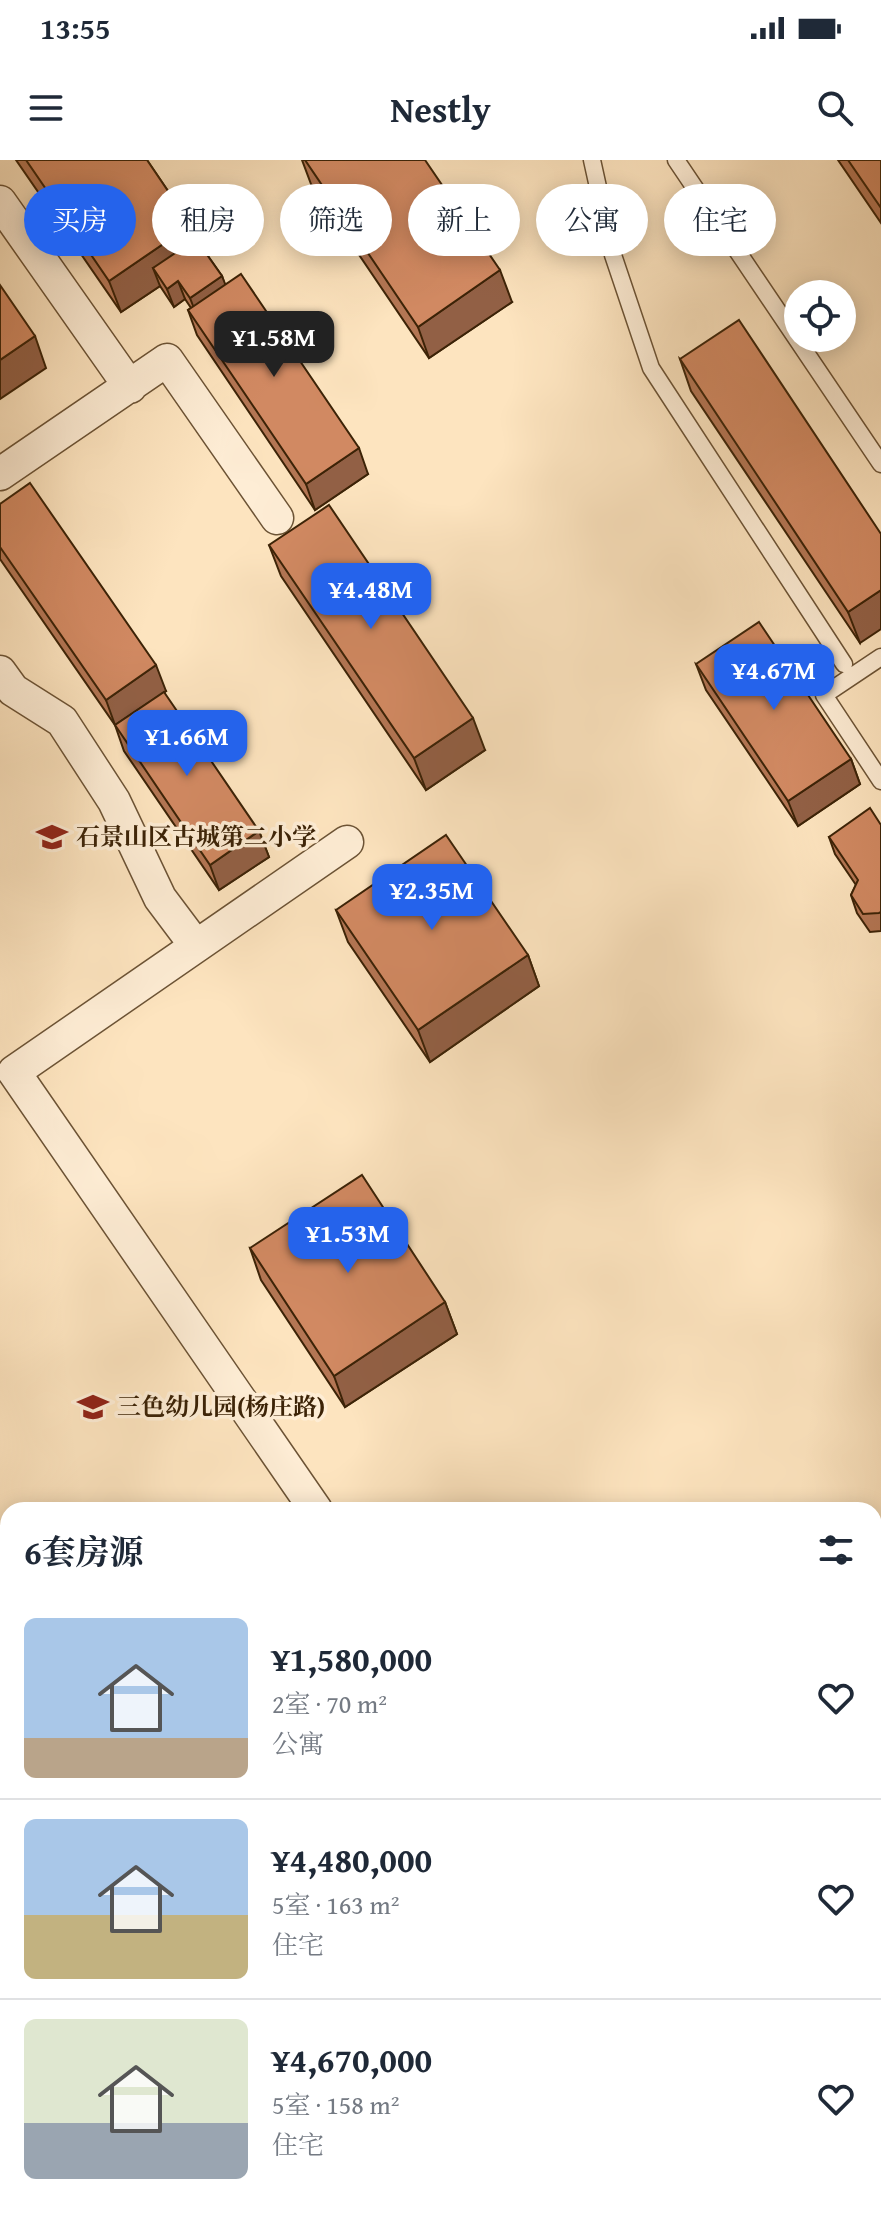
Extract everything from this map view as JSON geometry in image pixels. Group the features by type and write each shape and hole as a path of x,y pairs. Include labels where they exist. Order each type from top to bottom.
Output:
{"street":[{"path":"0,202 130,387"},
{"path":"0,474 167,360 277,518"},
{"path":"0,672 13,690 62,721 114,801 160,898 196,946"},
{"path":"310,1502 14,1072 347,842"}],"lane":[{"path":"592,160 613,255 651,368 844,664"},
{"path":"676,160 881,464"},
{"path":"881,657 824,695 881,781"}],"building":[{"path":"26,160 147,160 163,184 152,184 152,252 109,281 92,256 136,256 136,184 42,184"},
{"path":"305,160 425,160 441,184 408,184 408,256 490,256 500,270 418,327 370,256 392,256 392,184 321,184"},
{"path":"848,160 881,160 881,208"},
{"path":"171,256 208,256 222,276 190,298 178,281 167,289 153,268"},
{"path":"241,274 359,448 306,484 188,310"},
{"path":"0,285 35,336 0,360"},
{"path":"739,320 881,534 881,590 848,612 680,359"},
{"path":"30,483 156,665 106,700 0,547 0,504"},
{"path":"329,505 473,718 414,758 269,545"},
{"path":"759,622 851,759 788,801 696,664"},
{"path":"164,692 259,831 210,865 115,725"},
{"path":"870,808 881,825 881,912 863,914 851,895 858,880 829,837"},
{"path":"446,835 528,955 418,1030 336,910"},
{"path":"362,1175 445,1302 334,1376 250,1248"}],"place":[{"name":"石景山区古城第二小学","path":"52,837"},
{"name":"三色幼儿园(杨庄路)","path":"93,1407"}]}
